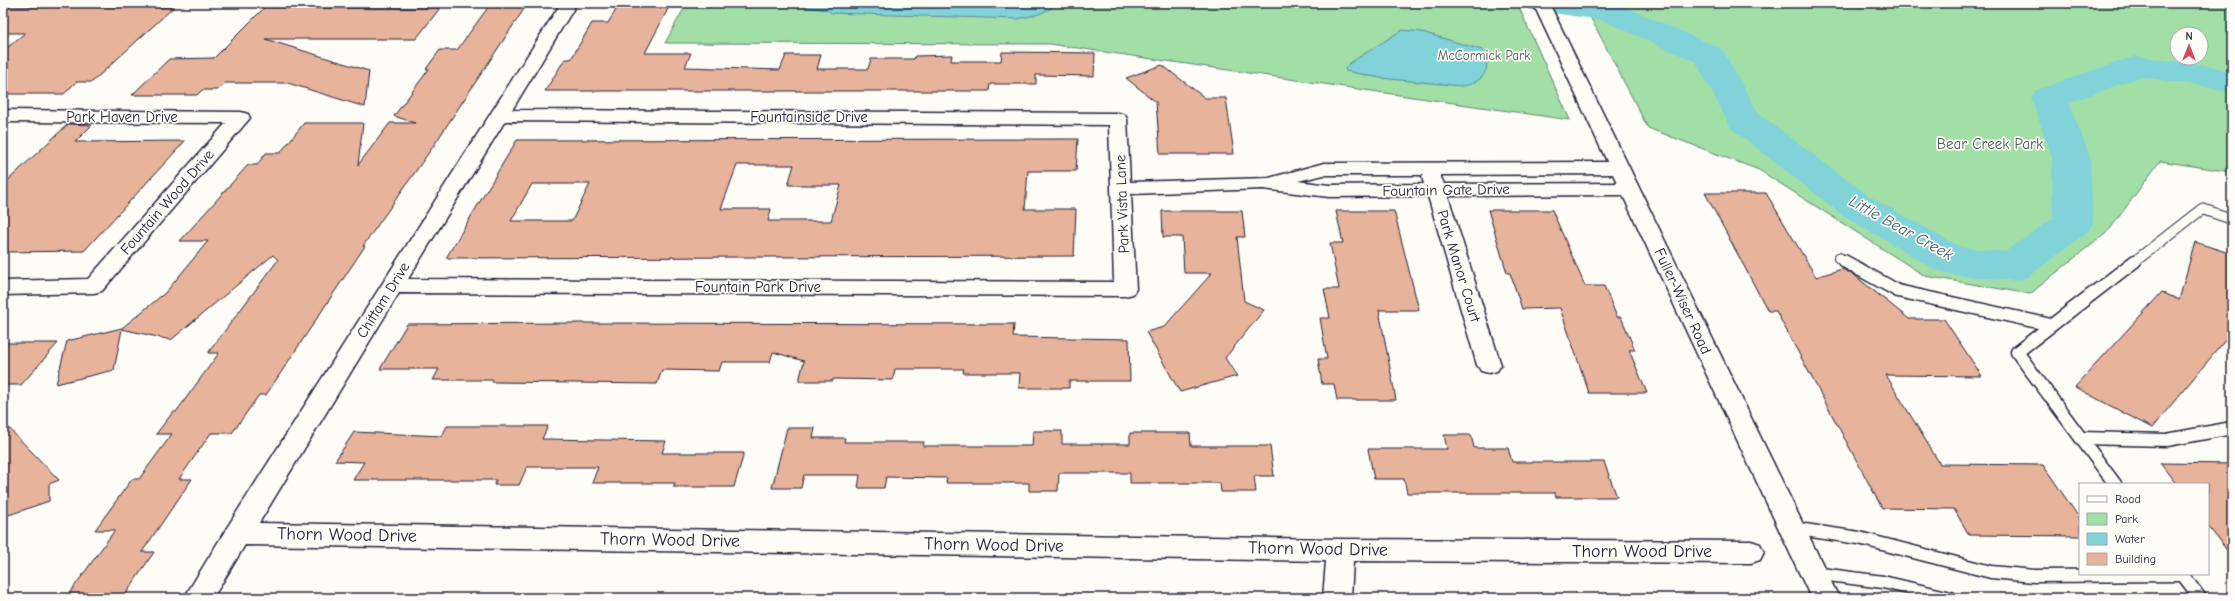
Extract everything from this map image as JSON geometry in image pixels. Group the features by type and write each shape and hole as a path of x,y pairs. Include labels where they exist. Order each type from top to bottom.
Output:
{"street":[{"name":"Chittam Drive","path":"198,598 569,3"},
{"name":"Fuller-Wiser Road","path":"1541,3 1825,598"},
{"name":"Fountainside Drive","path":"499,115 1118,119"},
{"name":"Park Haven Drive","path":"3,116 241,118"},
{"name":"Fountain Wood Drive","path":"3,288 94,286 241,118"},
{"name":"Park Vista Lane","path":"1118,119 1125,289"},
{"name":"Park Manor Court","path":"1430,168 1489,364"},
{"name":"Fountain Gate Drive","path":"1263,183 1324,169 1620,168"},
{"name":"Fountain Gate Drive","path":"1121,188 1263,183 1330,191 1629,188"},
{"name":"Fountain Park Drive","path":"392,286 1125,289"},
{"name":"Thorn Wood Drive","path":"238,534 1340,550 1752,552"},
{"path":"1337,598 1340,550"}],"lane":[{"path":"2114,483 2017,352 2202,209 2232,218"},
{"path":"1839,258 1898,291 2051,325"},
{"path":"2081,438 2167,440 2232,428"},
{"path":"1791,528 1858,538 1991,572 2034,576 2108,575"},
{"path":"1812,572 1876,580 1923,589 1951,598"},
{"path":"2184,575 2200,598"}],"green space":[{"name":"McCormick Park","path":"687,3 1517,3 1570,120 1050,44 665,43"},
{"name":"Bear Creek Park","path":"1583,3 2232,3 2232,172 2160,161 2110,229 2030,294 1925,276 1759,170 1648,128"}],"water":[{"path":"804,3 1050,3 1052,8 1039,14 1018,19 831,13 828,10 807,7"},
{"path":"1402,30 1422,32 1482,50 1487,63 1484,74 1475,82 1461,86 1380,78 1346,71 1345,68 1350,63"}],"building":[{"path":"620,3 671,3 645,53 691,53 685,67 780,70 786,55 821,55 817,69 868,69 871,59 914,59 915,56 952,55 951,61 1001,61 1002,52 1095,53 1094,76 1036,75 1036,84 990,84 989,91 545,91 565,59 571,59 592,23 608,23"},
{"path":"489,6 526,6 432,148 363,246 365,246 266,395 259,395 232,433 211,433 179,479 192,479 142,552 154,552 123,598 66,598 115,530 95,530 132,479 139,479 172,434 156,434 173,412 176,412 219,353 208,353 278,260 273,255 171,340 122,329 114,370 56,384 67,341 122,328 166,292 208,241 180,241 248,165 257,165 266,153 280,153 304,123 363,123 358,165 390,123 415,123 394,116 429,69 426,69 440,50 457,50"},
{"path":"3,7 174,7 92,82 76,82 64,94 3,94 3,51 25,33 3,33"},
{"path":"265,7 440,8 416,39 265,39 369,71 365,107 288,83 224,83 218,90 202,90 197,95 132,95 169,59 214,58"},
{"path":"1162,65 1205,98 1226,98 1234,154 1160,154 1156,102 1126,78"},
{"path":"68,124 92,125 75,142 185,141 84,251 3,252 3,185"},
{"path":"1078,139 1076,171 1028,171 1025,209 1076,209 1074,256 446,258 517,140","holes":["737,165 794,165 788,185 841,185 831,221 768,221 771,209 721,209","532,184 590,184 572,221 511,221"]},
{"path":"1705,193 1766,193 1816,277 1842,269 1854,275 1909,319 1944,319 1982,376 1886,375 1940,464 2043,465 2079,518 2079,536 1969,535 1954,509 1882,508 1776,311 1768,311"},
{"path":"1488,210 1552,210 1585,286 1604,286 1617,317 1621,317 1635,350 1629,350 1647,393 1589,393 1560,308 1522,309 1510,273 1507,273"},
{"path":"1162,211 1242,211 1245,237 1237,237 1244,301 1264,310 1225,358 1237,376 1180,392 1146,332 1164,327 1212,273 1184,273 1182,237 1163,237"},
{"path":"1336,211 1394,211 1419,310 1379,310 1396,400 1337,400 1334,384 1322,384 1318,359 1327,359 1320,318 1330,318 1324,289 1339,289 1330,243 1343,243"},
{"path":"2195,242 2232,254 2232,332 2152,428 2075,387 2162,292 2179,300"},
{"path":"407,324 1014,324 1013,337 1129,339 1130,381 1069,381 1069,388 1019,388 1020,373 963,373 964,369 895,369 893,380 833,379 833,381 799,381 804,361 773,352 770,362 722,362 719,371 662,370 657,384 433,380 439,369 380,369"},
{"path":"3,343 58,343 21,385 3,385"},
{"path":"3,422 59,480 49,484 49,501 3,517"},
{"path":"447,426 548,426 542,439 666,441 662,453 744,453 734,487 673,487 675,483 592,483 598,467 527,467 519,485 494,485 496,480 353,480 364,462 335,461 354,432 442,436"},
{"path":"787,428 815,428 813,438 845,438 844,442 924,442 923,446 1032,446 1033,431 1062,431 1062,444 1130,444 1130,433 1190,433 1191,446 1270,446 1274,476 1254,476 1256,492 1221,492 1220,483 1130,483 1130,473 1059,473 1058,491 1029,491 1029,483 946,483 947,478 886,477 884,488 858,488 860,475 804,475 801,488 772,488"},
{"path":"1444,435 1471,435 1474,448 1508,448 1512,462 1604,462 1617,497 1556,497 1555,493 1407,493 1404,479 1374,479 1368,449 1447,449"},
{"path":"2160,463 2232,464 2232,557 2209,527 2209,483 2175,483"}],"waterway":[{"name":"Little Bear Creek","path":"1542,3 1609,11 1710,56 1744,120 1855,205 1951,260 2013,267 2073,223 2071,157 2049,98 2136,66 2209,76 2232,83"}]}
